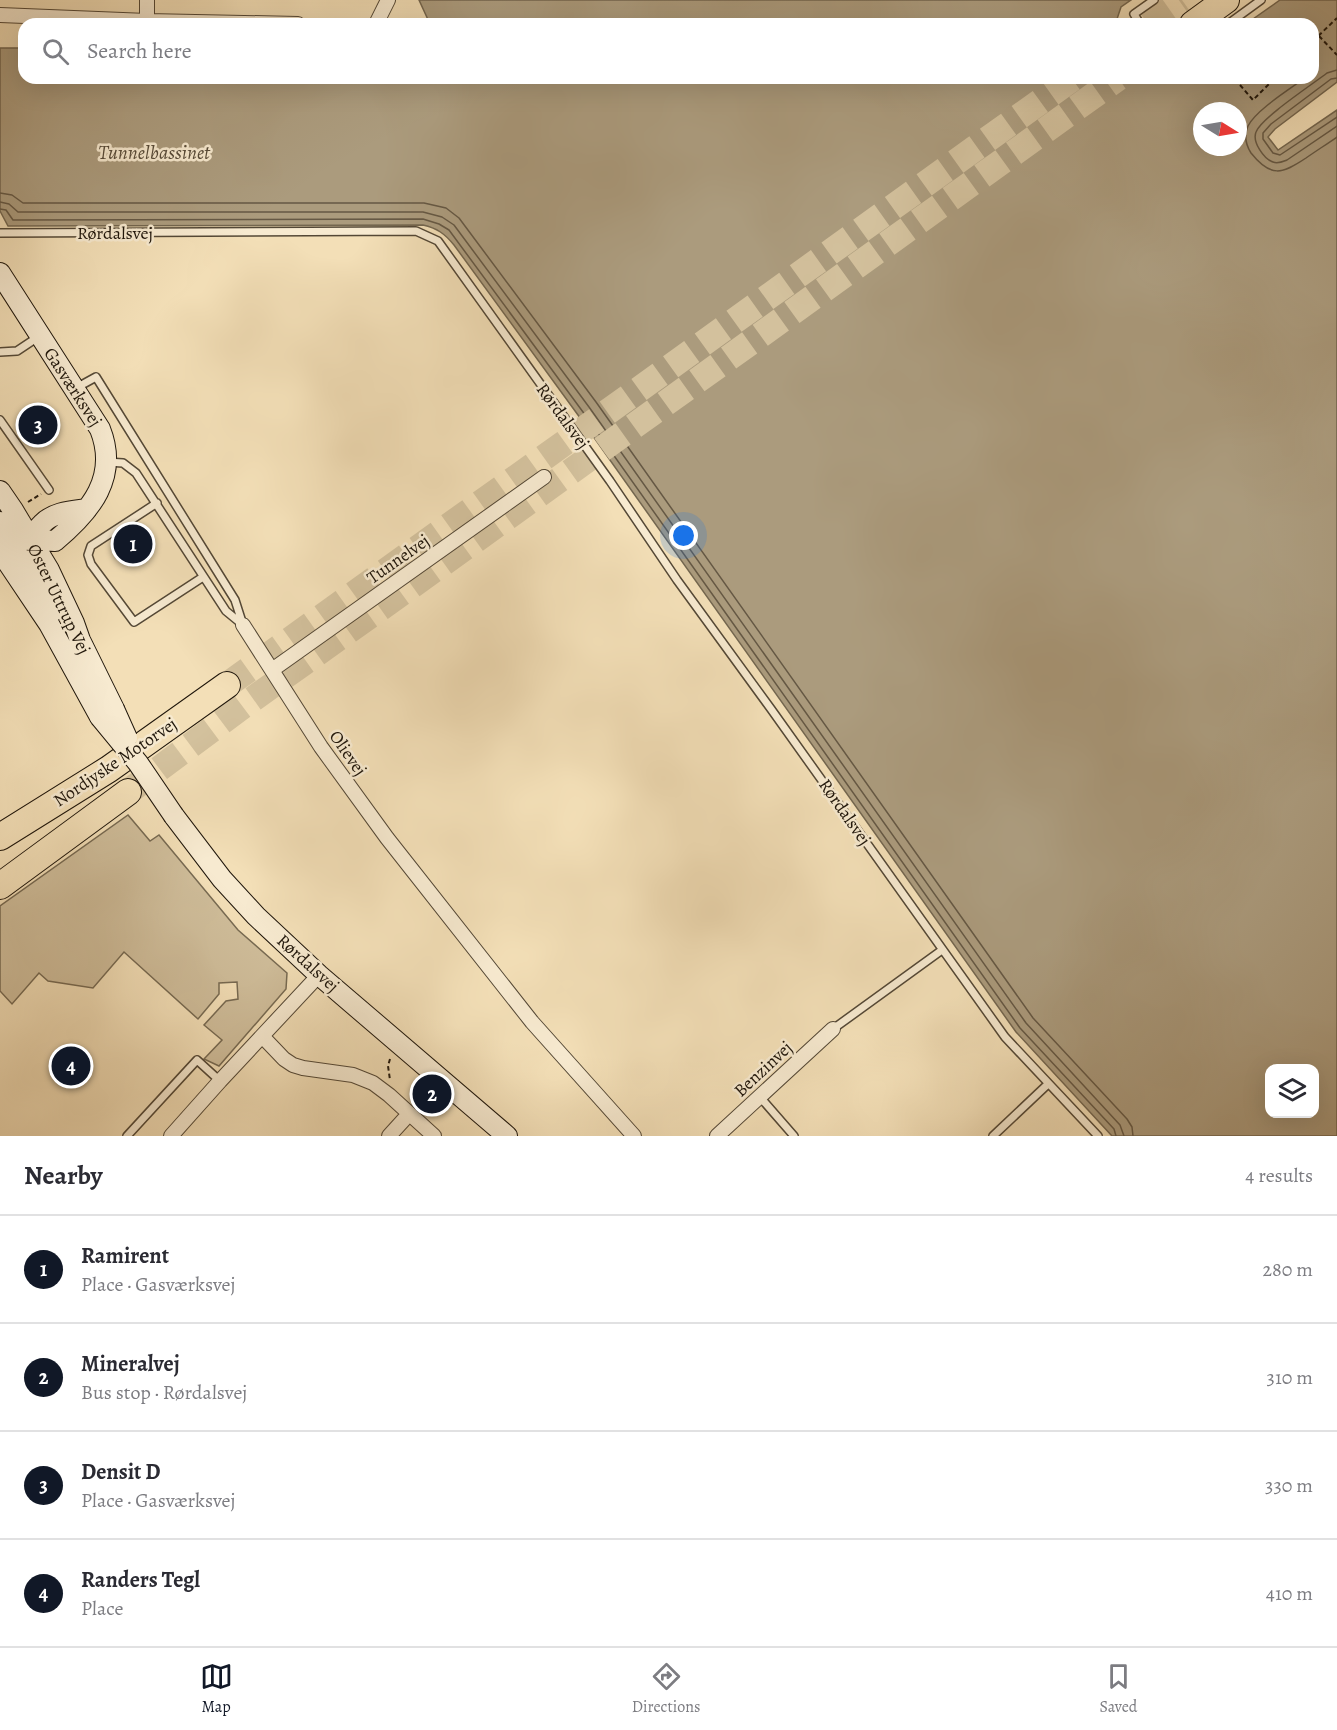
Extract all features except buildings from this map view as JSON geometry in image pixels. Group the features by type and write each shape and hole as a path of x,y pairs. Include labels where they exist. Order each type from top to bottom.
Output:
{"highway":[{"path":"1201,18 1226,0"},
{"name":"Nordjyske Motorvej","path":"0,837 109,769 227,685"},
{"name":"Nordjyske Motorvej","path":"0,886 128,792"}],"street":[{"path":"147,0 147,18"},
{"path":"379,18 388,0"},
{"path":"0,15 74,18"},
{"name":"Gasværksvej","path":"0,273 100,429 106,444 104,476 100,489 87,509 69,530 55,541 30,539"},
{"name":"Tunnelvej","path":"272,670 544,477"},
{"name":"Øster Uttrup Vej","path":"0,491 49,570 74,623 107,713"},
{"path":"0,522 10,538 30,539"},
{"path":"1,555 30,539"},
{"path":"1,555 24,560 63,623 80,640"},
{"name":"Øster Uttrup Vej","path":"1,555 107,713"},
{"name":"Olievej","path":"243,625 321,747 387,838 532,1022 634,1136"},
{"name":"Rørdalsvej","path":"107,713 174,816 222,879 256,916 319,975 507,1136"},
{"path":"171,1136 220,1080 319,975"},
{"name":"Benzinvej","path":"717,1136 833,1029"},
{"path":"262,1036 293,1065 353,1075 373,1083 390,1095 434,1136"},
{"path":"389,1136 409,1114"}],"lane":[{"path":"1136,18 1134,14 1154,0"},
{"path":"1236,18 1261,0"},
{"name":"Rørdalsvej","path":"0,233 416,231 438,241 677,580 1005,1037 1098,1136"},
{"path":"0,352 17,351 40,336"},
{"name":"Olievej","path":"75,389 96,376 235,600 243,625"},
{"path":"0,420 49,490"},
{"path":"106,462 123,463 136,473 226,611 243,625"},
{"path":"157,503 91,546 88,555 91,564 135,622 203,577"},
{"path":"833,1029 942,950"},
{"path":"127,1136 197,1060 220,1080"},
{"path":"993,1136 1048,1083"},
{"path":"760,1097 794,1136"}],"path":[{"path":"1337,18 1319,36 1337,55"},
{"path":"1240,85 1253,100 1269,84"},
{"path":"388,1066 390,1078"}],"shaded area":[{"path":"128,815 150,841 159,835 238,930 287,973 286,989 219,1066 204,1059 222,1040 204,1025 226,1001 238,999 237,982 219,983 219,994 198,1019 124,952 93,988 48,981 39,973 12,1004 0,991 0,906"}],"water":[{"path":"419,0 1131,0 1121,7 1117,18 427,18"},
{"name":"Tunnelbassinet","path":"1280,0 1337,0 1337,82 1275,129 1268,137 1278,150 1337,110 1337,1136 1112,1136 1016,1032 578,415 454,245 440,232 423,225 8,226 0,211 0,48 18,48 18,84 1319,84 1319,18 1254,18"}],"tunnel":[{"path":"1156,18 1182,0"},
{"path":"227,685 1065,84"},
{"path":"128,792 243,706 1110,84"}],"place":[{"name":"Densit D","path":"38,425"},
{"name":"Ramirent","path":"133,544"},
{"name":"Randers Tegl","path":"71,1066"},
{"name":"Mineralvej","path":"432,1094"}]}
